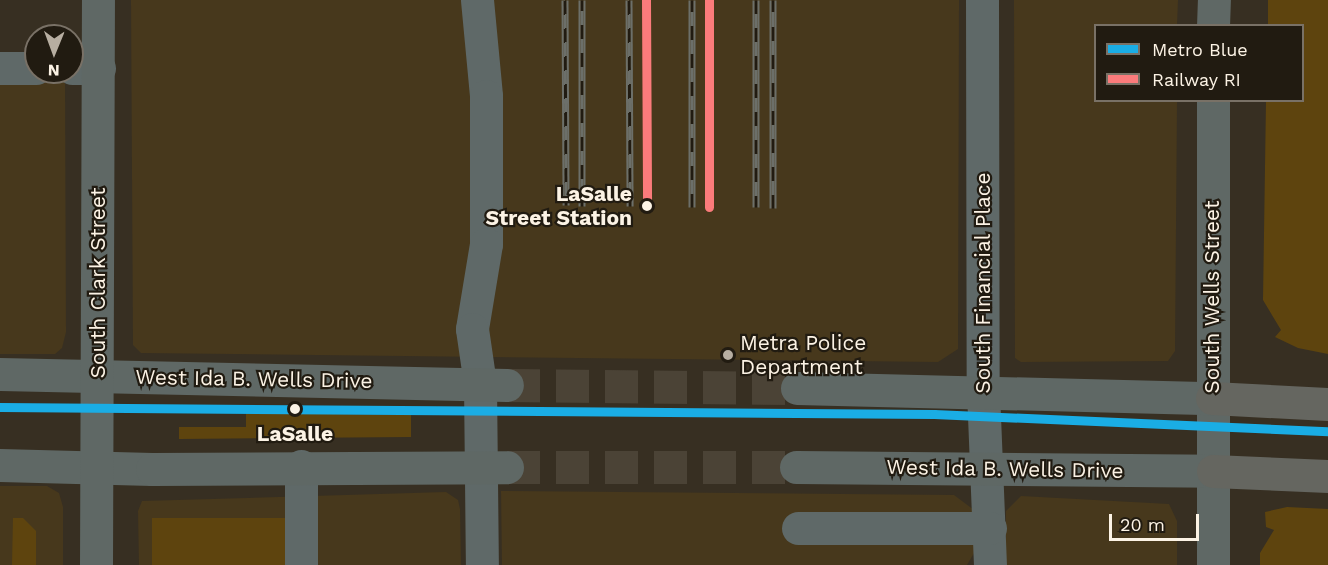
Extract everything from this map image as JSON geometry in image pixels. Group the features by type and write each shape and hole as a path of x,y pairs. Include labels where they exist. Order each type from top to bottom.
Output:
{"highway":[{"path":"1212,398 1328,404"},
{"path":"1214,471 1328,476"}],"main road":[{"name":"South Clark Street","path":"96,565 98,377 85,68 98,0"},
{"path":"1214,0 1214,24"},
{"name":"South Wells Street","path":"1213,102 1213,565"},
{"name":"West Ida B. Wells Drive","path":"0,374 494,384"},
{"path":"797,388 1212,398"},
{"path":"0,465 97,467 494,466"},
{"name":"West Ida B. Wells Drive","path":"796,466 1214,471"}],"street":[{"path":"477,0 486,96 486,244 472,329 494,384 494,466 482,565"},
{"name":"South Financial Place","path":"982,0 983,391 990,565"},
{"path":"0,68 24,68"},
{"path":"301,466 302,565"},
{"path":"798,528 990,528"}],"shaded area":[{"path":"131,0 959,0 958,349 938,362 141,353 133,345"},
{"path":"1014,0 1178,0 1177,24 1094,24 1094,102 1177,102 1175,351 1168,361 1021,362 1015,358"},
{"path":"1268,0 1328,0 1328,354 1298,348 1275,337 1281,330 1263,300 1266,102 1304,102 1304,24 1268,24"},
{"path":"0,76 24,76 24,84 65,84 66,332 62,348 55,354 0,354"},
{"path":"246,413 411,415 411,437 179,439 179,427 246,427"},
{"path":"0,486 47,486 59,493 63,507 63,565 0,565"},
{"path":"501,491 954,495 974,510 977,548 967,565 502,565"},
{"path":"446,492 458,500 460,509 461,565 139,565 138,511 142,501"},
{"path":"1021,496 1169,504 1177,521 1177,565 1006,565 1006,511"},
{"path":"1287,507 1328,509 1328,565 1260,565 1260,553 1274,530 1266,527 1265,512"},
{"path":"13,518 23,518 36,531 36,565 12,565"},
{"path":"152,518 292,518 292,565 152,565"}],"tunnel":[{"path":"507,385 797,388"},
{"path":"507,467 796,467"}],"railway":[{"path":"565,0 566,205"},
{"path":"582,0 582,206"},
{"path":"629,0 630,206"},
{"path":"692,0 692,207"},
{"path":"756,0 756,207"},
{"path":"773,0 773,208"}],"metro line":[{"name":"Blue","path":"0,407 934,414 1328,431"}],"rail line":[{"name":"RI","path":"646,0 647,206"},
{"name":"RI","path":"709,0 709,207"}],"place":[{"name":"LaSalle Street Station","path":"647,206"},
{"name":"Metra Police Department","path":"728,355"},
{"name":"LaSalle","path":"295,409"}]}
